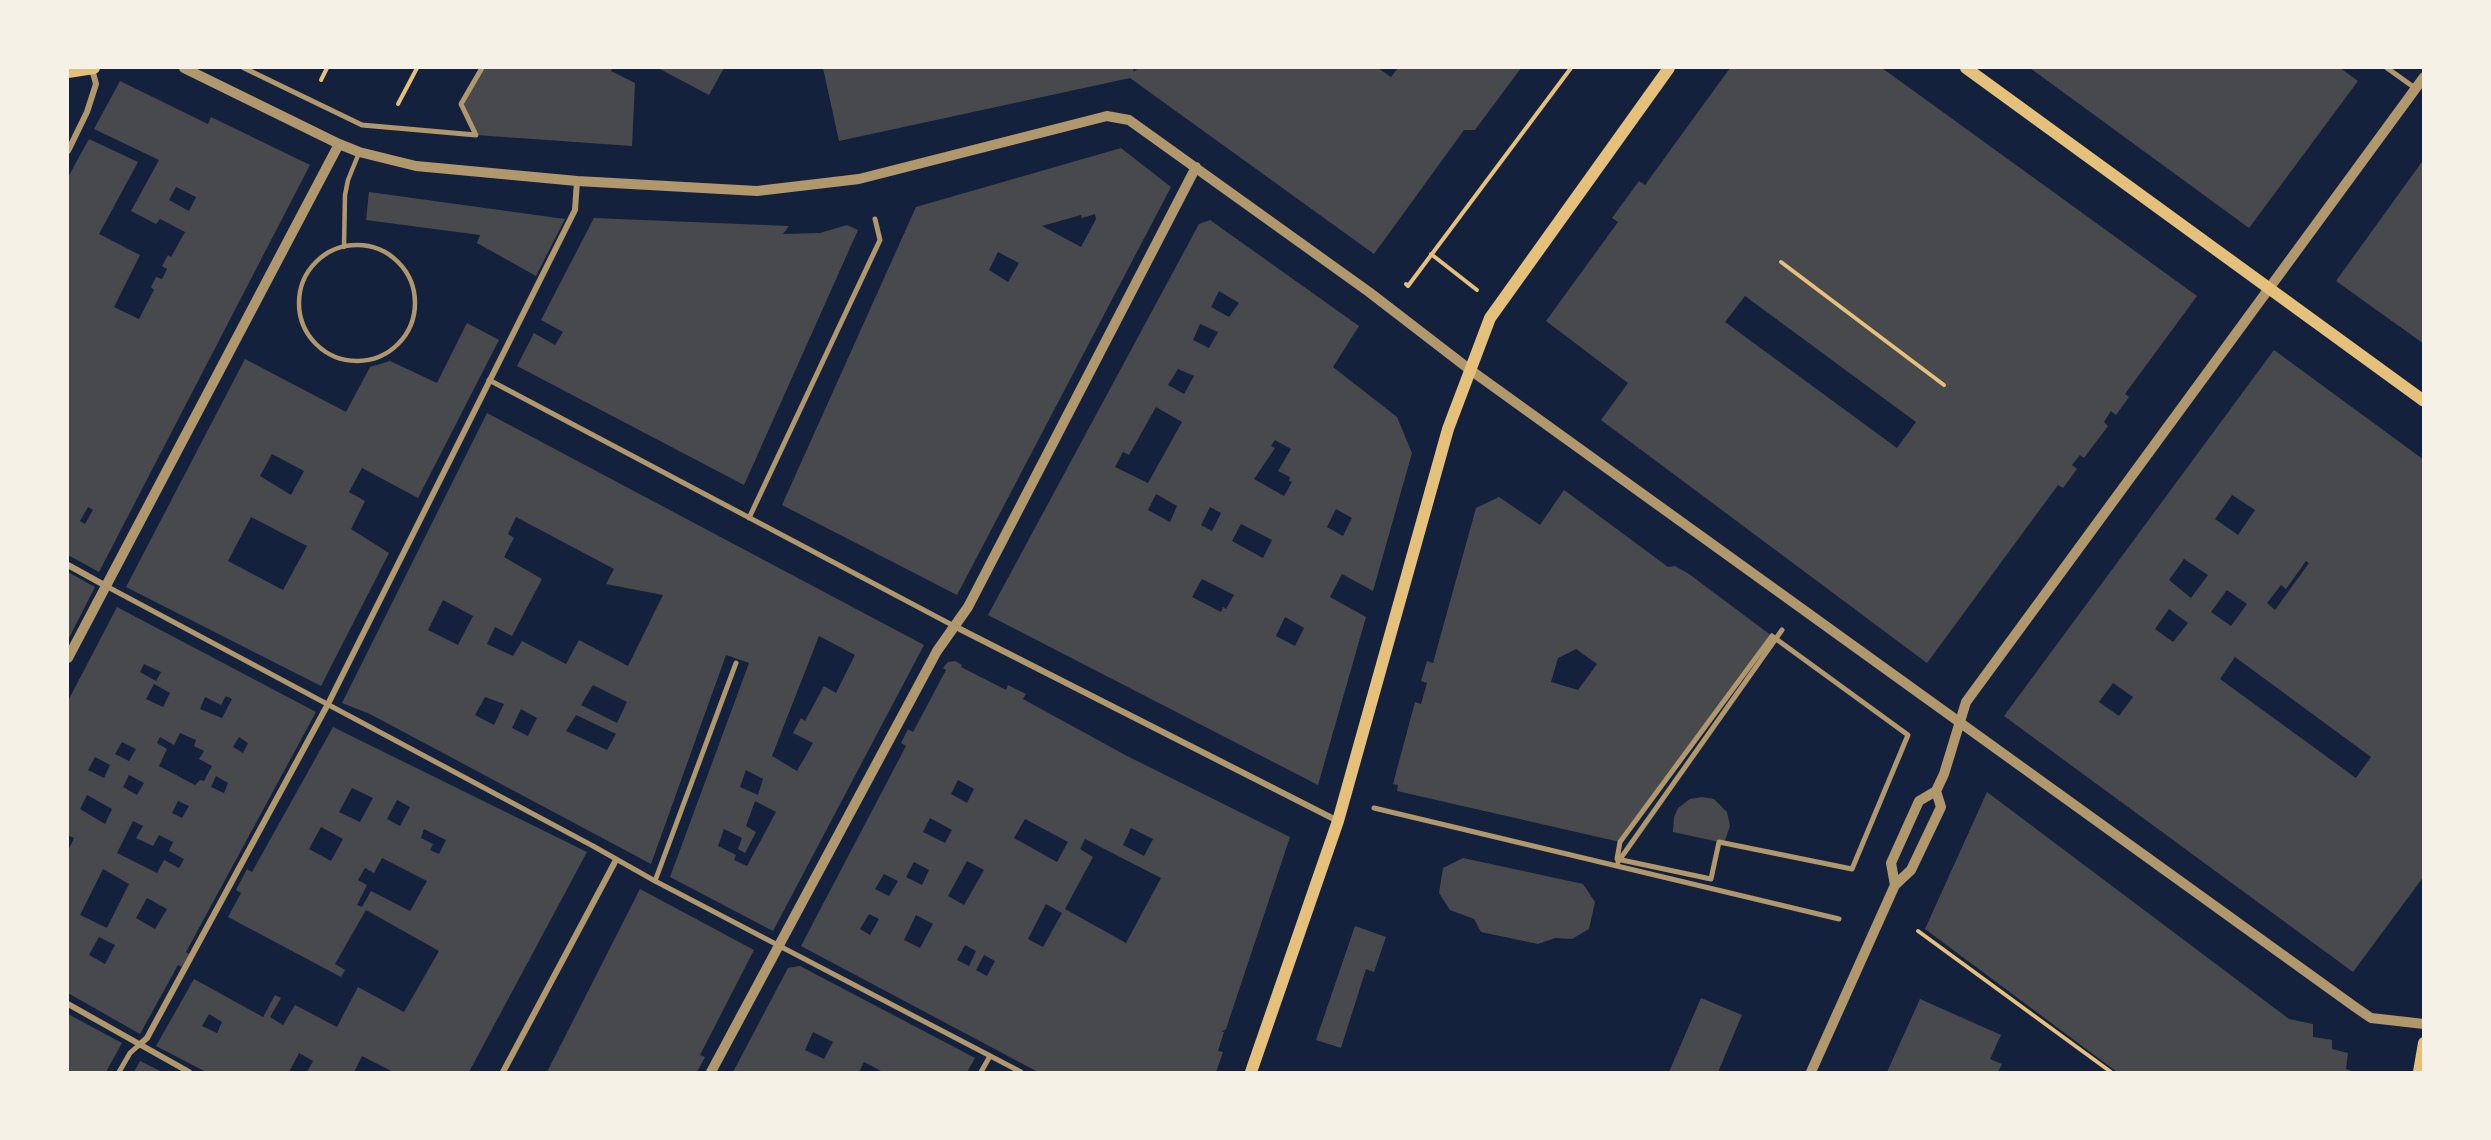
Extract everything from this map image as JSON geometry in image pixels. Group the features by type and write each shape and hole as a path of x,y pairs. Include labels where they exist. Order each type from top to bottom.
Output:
{"main road":[{"path":"68,72 93,68"},
{"path":"1251,1072 1338,821 1448,429 1490,318 1669,68"},
{"path":"1966,68 2424,401"},
{"path":"2420,1072 2424,1043"}],"street":[{"path":"68,151 87,112 96,84 93,68"},
{"path":"184,68 339,144 359,152 416,166 577,181 757,191 848,180 1107,116 1129,120 1369,292 1469,369 2363,1012 2372,1018 2424,1024"},
{"path":"244,68 362,125 476,135 461,104 482,68"},
{"path":"2387,68 2415,88"},
{"path":"1811,1072 1895,885 1911,870 1941,807 1936,791 1966,702 2424,77"},
{"path":"68,658 339,144"},
{"path":"711,1072 777,945 937,651 968,607 1196,167"},
{"path":"119,1072 130,1053 147,1038 328,704 574,210 577,181"},
{"path":"749,518 880,240 875,219"},
{"path":"489,380 954,626 1338,821"},
{"path":"68,565 616,860 1021,1072"},
{"path":"1616,866 1782,630"},
{"path":"1772,636 1776,638 1908,735 1852,869 1719,842 1711,879 1617,859 1620,842 1772,636"},
{"path":"656,881 736,663"},
{"path":"1895,885 1891,863 1919,801 1936,791"},
{"path":"1374,808 1839,919"},
{"path":"503,1072 616,860"},
{"path":"68,1004 189,1072"},
{"path":"981,1072 990,1056"}],"lane":[{"path":"344,247 348,180 359,152"},
{"path":"362,245 379,249 395,259 407,273 413,289 415,307 406,333 401,341 387,352 370,360 352,361 326,352 307,333 300,316 299,298 303,280 313,264 327,253 344,247 362,245"}],"path":[{"path":"387,126 417,68"},
{"path":"1400,280 1408,286 1571,68"},
{"path":"1431,254 1482,294"},
{"path":"1781,262 1944,385"},
{"path":"1917,931 2111,1072"}],"building":[{"path":"482,68 613,68 611,71 635,83 632,146 476,135 461,104"},
{"path":"658,68 724,68 709,95"},
{"path":"823,68 1133,68 1134,72 1138,68 1378,68 1391,77 1398,68 1521,68 1475,130 1464,130 1374,254 1130,78 839,141"},
{"path":"1730,68 1882,68 2197,296 2125,394 2129,397 2116,415 2111,411 2104,422 2108,426 2084,458 2080,455 2072,465 2077,469 2063,488 2058,485 1927,663 1601,420 1628,383 1546,321 1618,222 1612,218 1639,181 1645,185","holes":["1745,296 1916,422 1897,448 1725,322"]},
{"path":"2030,68 2340,68 2358,81 2249,228"},
{"path":"120,81 208,124 211,117 310,165 99,572 68,555 68,177 89,139 138,162 99,234 140,255 114,307 139,319 154,290 151,287 156,277 162,279 167,269 162,266 168,255 171,257 185,232 160,219 156,224 131,211 159,160 94,129","holes":["176,187 196,197 189,211 169,200","88,507 93,510 85,524 80,521"]},
{"path":"1121,148 1171,187 957,595 782,505 916,207","holes":["1095,214 1096,219 1081,247 1042,226 1081,215 1082,218","998,252 1019,263 1008,282 989,270"]},
{"path":"2424,159 2424,344 2336,281"},
{"path":"369,192 565,219 536,276 477,243 480,235 366,220"},
{"path":"594,218 789,226 783,234 820,233 847,225 858,230 744,485 517,366 534,333 555,345 563,332 541,320"},
{"path":"1210,220 1359,326 1333,367 1397,417 1412,453 1373,591 1342,574 1330,597 1366,617 1318,785 988,615 1199,224","holes":["1219,291 1239,303 1229,317 1211,307","1200,324 1218,332 1209,348 1193,340","1178,369 1194,376 1184,394 1168,385","1156,407 1182,422 1148,483 1115,467 1123,452 1129,455","1275,440 1291,449 1278,471 1290,477 1289,481 1292,482 1284,496 1254,479 1275,448 1271,446","1156,494 1177,506 1170,522 1148,510","1210,507 1221,513 1212,531 1201,525","1336,509 1352,518 1343,536 1327,527","1241,524 1272,540 1263,558 1232,541","1202,579 1234,595 1226,609 1223,607 1221,612 1192,597","1285,617 1304,628 1295,646 1276,636"]},
{"path":"467,323 499,340 418,498 362,468 349,492 365,501 351,529 389,553 321,686 126,587 245,359 346,412 370,367 390,361 437,383","holes":["272,454 304,471 291,495 260,476","251,517 307,546 283,590 228,561"]},
{"path":"2274,350 2424,460 2424,876 2353,972 2004,716","holes":["2232,495 2255,510 2238,535 2215,519","2184,559 2208,575 2191,598 2169,580","2306,561 2309,563 2275,610 2267,603 2281,585 2286,589","2227,590 2247,604 2231,626 2211,612","2169,609 2188,623 2173,642 2155,629","2235,657 2371,757 2356,778 2220,679","2113,683 2133,697 2119,716 2099,702"]},
{"path":"487,413 924,645 773,931 670,877 749,663 726,655 651,864 370,714 342,703","holes":["516,517 614,569 606,584 663,595 628,666 579,640 566,664 522,641 513,656 487,644 495,627 512,636 542,579 504,557 514,538 508,534","443,600 473,616 458,645 428,630","819,636 855,655 836,693 824,686 805,721 801,718 796,727 793,733 813,743 797,771 772,756","593,685 627,702 617,723 581,705","485,697 504,704 494,725 475,715","521,709 537,718 528,736 512,728","576,715 616,734 607,750 566,731","746,770 763,779 758,795 740,787","755,801 776,812 747,866 734,860 736,855 718,846 724,829 742,838 738,849 745,853 756,832 746,826"]},
{"path":"1564,490 1668,567 1675,566 1689,574 1772,636 1620,842 1397,791 1398,785 1393,784 1415,702 1421,704 1427,683 1421,681 1427,661 1433,663 1476,508 1499,497 1540,525","holes":["1576,649 1597,664 1578,690 1551,682 1558,658"]},
{"path":"68,572 95,587 68,640"},
{"path":"117,607 316,712 186,952 189,954 182,967 178,965 140,1034 68,993 68,851 74,838 68,835 68,701","holes":["144,664 161,672 156,681 140,672","154,684 170,693 163,707 146,699","226,696 232,699 222,718 200,709 205,697 221,705","180,733 196,740 194,746 204,751 199,759 212,766 204,781 200,780 195,785 159,766 167,749 157,743 160,737 174,745","239,737 248,743 243,753 233,747","122,742 136,749 129,761 115,754","95,757 110,765 104,778 88,770","129,775 144,783 137,795 123,787","216,776 228,783 224,793 211,787","87,795 112,809 105,824 80,809","178,801 189,806 182,818 172,813","133,821 143,826 136,838 153,846 159,835 173,842 169,851 184,859 179,868 164,860 157,873 117,853","103,869 129,884 107,928 80,915","147,898 167,909 155,929 136,918","99,937 115,945 105,964 89,955"]},
{"path":"955,661 962,665 961,667 1006,690 1008,685 1026,694 1023,699 1127,756 1290,837 1226,1029 1221,1032 1224,1032 1218,1051 1223,1052 1216,1072 1038,1072 801,946 906,746 901,743 908,729 913,732 948,662","holes":["958,780 974,789 967,803 951,794","930,818 952,830 945,843 923,832","1025,819 1068,842 1057,862 1014,838","1131,828 1153,839 1144,856 1123,845","1085,839 1161,878 1126,943 1065,909 1093,857 1080,849","967,861 984,870 964,905 948,896","914,862 929,870 922,885 906,877","884,874 898,881 889,896 875,889","1046,904 1062,913 1043,947 1028,939","869,914 879,919 870,935 860,929","916,915 933,924 920,948 904,940","965,945 976,951 969,966 957,960","984,955 995,961 987,976 976,970"]},
{"path":"333,727 587,852 469,1072 393,1072 362,1056 354,1072 307,1072 313,1061 299,1053 289,1072 206,1072 156,1046 194,979 263,1017 275,995 281,998 270,1017 283,1025 295,1005 337,1027 358,987 404,1012 439,951 366,910 335,964 345,970 341,977 228,917 241,893 236,890 247,869 252,872","holes":["352,788 373,798 360,822 339,812","397,800 410,807 400,826 387,819","321,827 343,839 331,861 309,849","424,829 446,840 439,854 430,850 433,844 421,838","382,858 427,881 410,911 371,891 362,907 357,905 367,885 358,880 365,868 374,873","209,1014 222,1022 217,1033 202,1026"]},
{"path":"1987,792 2289,1019 2313,1024 2313,1037 2332,1040 2332,1049 2348,1053 2346,1069 2355,1072 2117,1072 1925,929"},
{"path":"1702,797 1714,799 1727,812 1730,826 1724,843 1673,832 1674,817 1678,808 1690,799"},
{"path":"1463,858 1583,884 1595,902 1589,929 1572,939 1555,938 1538,944 1481,932 1474,919 1450,910 1439,893 1443,868"},
{"path":"640,889 754,950 700,1055 705,1057 697,1072 547,1072"},
{"path":"1355,926 1386,937 1374,972 1366,969 1341,1048 1316,1040"},
{"path":"800,966 975,1058 967,1072 883,1072 864,1062 859,1072 733,1072 788,968","holes":["813,1032 833,1042 824,1059 805,1050"]},
{"path":"1701,998 1742,1015 1718,1072 1669,1072"},
{"path":"1920,999 2001,1035 1990,1059 2002,1064 1998,1072 1887,1072"},
{"path":"68,1014 122,1043 106,1072 68,1072"},
{"path":"140,1061 162,1072 134,1072"}]}
